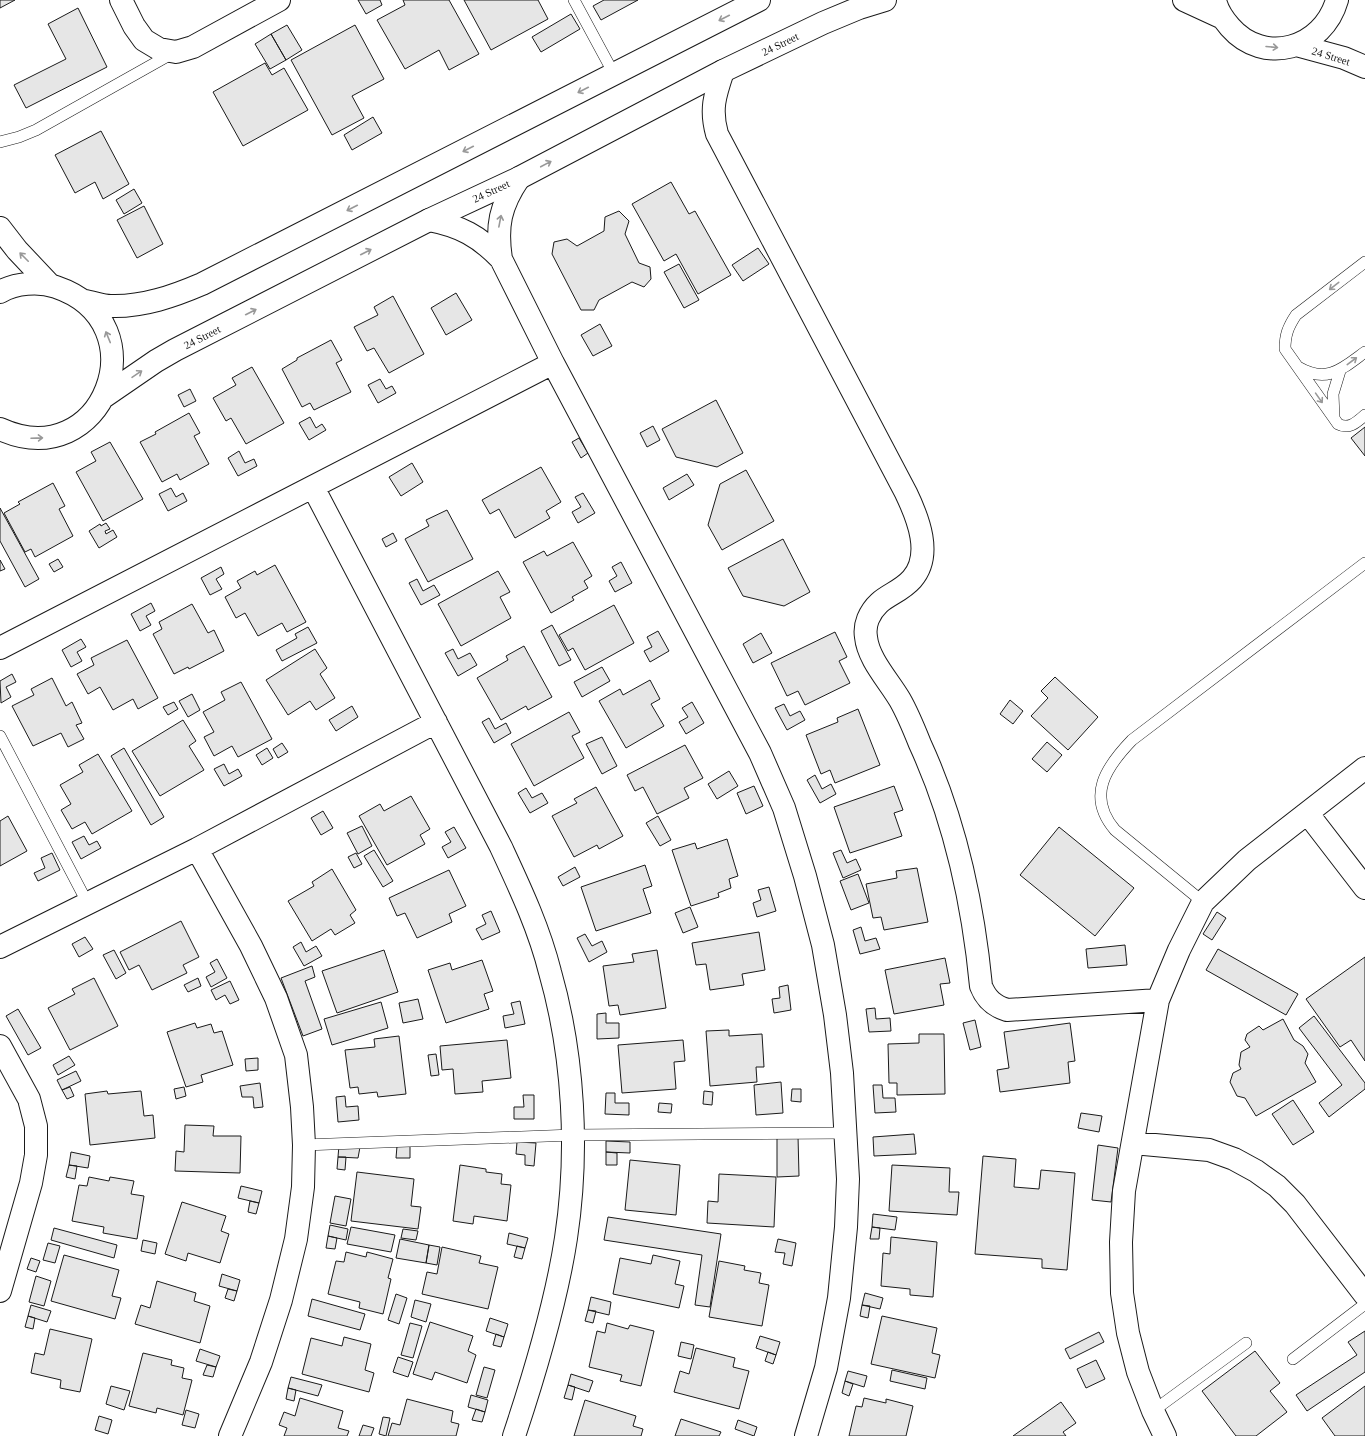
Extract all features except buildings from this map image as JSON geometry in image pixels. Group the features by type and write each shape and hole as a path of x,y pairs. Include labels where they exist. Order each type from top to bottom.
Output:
{"street":[{"path":"121,0 134,26 144,40 159,49 176,52 193,47 279,0"},
{"path":"84,301 111,306 134,304 158,300 187,290 759,0"},
{"name":"24 Street","path":"105,396 151,364 169,354 429,220 519,178 723,71 823,23 859,8 884,0"},
{"path":"1184,0 1219,9 1236,34 1254,45 1275,48 1296,45 1311,38 1325,26 1334,12 1337,0"},
{"name":"24 Street","path":"1296,45 1344,58 1365,67"},
{"path":"723,71 714,100 713,117 717,134 906,493 918,524 922,539 921,560 918,570 905,586 875,606 871,611 865,635 868,648 873,658 900,701 921,745 939,789 965,882 974,929 981,986 991,1002 998,1007 1017,1011 1158,1000"},
{"path":"519,178 509,192 498,225 498,242 501,259 553,363 760,753 784,808 805,876 823,945 835,1015 842,1072 848,1179 846,1227 839,1298 826,1368 806,1436"},
{"path":"429,220 446,223 466,231 489,247 501,259"},
{"path":"0,228 17,250 50,285"},
{"path":"0,292 4,289 27,284 50,285 68,291 84,301 101,320 111,345 112,371 105,396 92,414 76,427 56,436 34,439 5,435"},
{"path":"0,648 553,363"},
{"path":"314,487 501,847 526,901 550,972 564,1037 570,1082 573,1135 572,1183 566,1238 552,1304 514,1436"},
{"path":"0,947 197,849 436,722"},
{"path":"1165,1436 1153,1411 1138,1372 1128,1333 1122,1293 1121,1242 1124,1191 1158,1000 1179,950 1203,902 1247,860 1308,814 1365,768"},
{"path":"1308,814 1365,888"},
{"path":"197,849 251,946 278,1005 296,1055 302,1107 304,1145 303,1187 296,1239 281,1300 261,1362 230,1436"},
{"path":"0,1046 29,1099 36,1126 36,1155 30,1183 0,1291"},
{"path":"1133,1143 1210,1150 1234,1159 1256,1171 1277,1186 1295,1204 1365,1295"}],"lane":[{"path":"574,0 614,74"},
{"path":"0,142 19,137 36,130 176,52"},
{"path":"1365,262 1296,315 1289,325 1285,336 1285,349 1338,424 1349,426 1365,415"},
{"path":"1298,367 1314,374 1322,375 1340,371 1365,352"},
{"path":"1334,419 1334,394 1340,371"},
{"path":"1203,902 1115,830 1108,822 1101,802 1100,792 1102,782 1110,766 1120,752 1132,740 1365,563"},
{"path":"0,736 88,904"},
{"path":"304,1145 573,1135 846,1133"},
{"path":"1293,1358 1365,1304"},
{"path":"1153,1411 1246,1343"}]}
